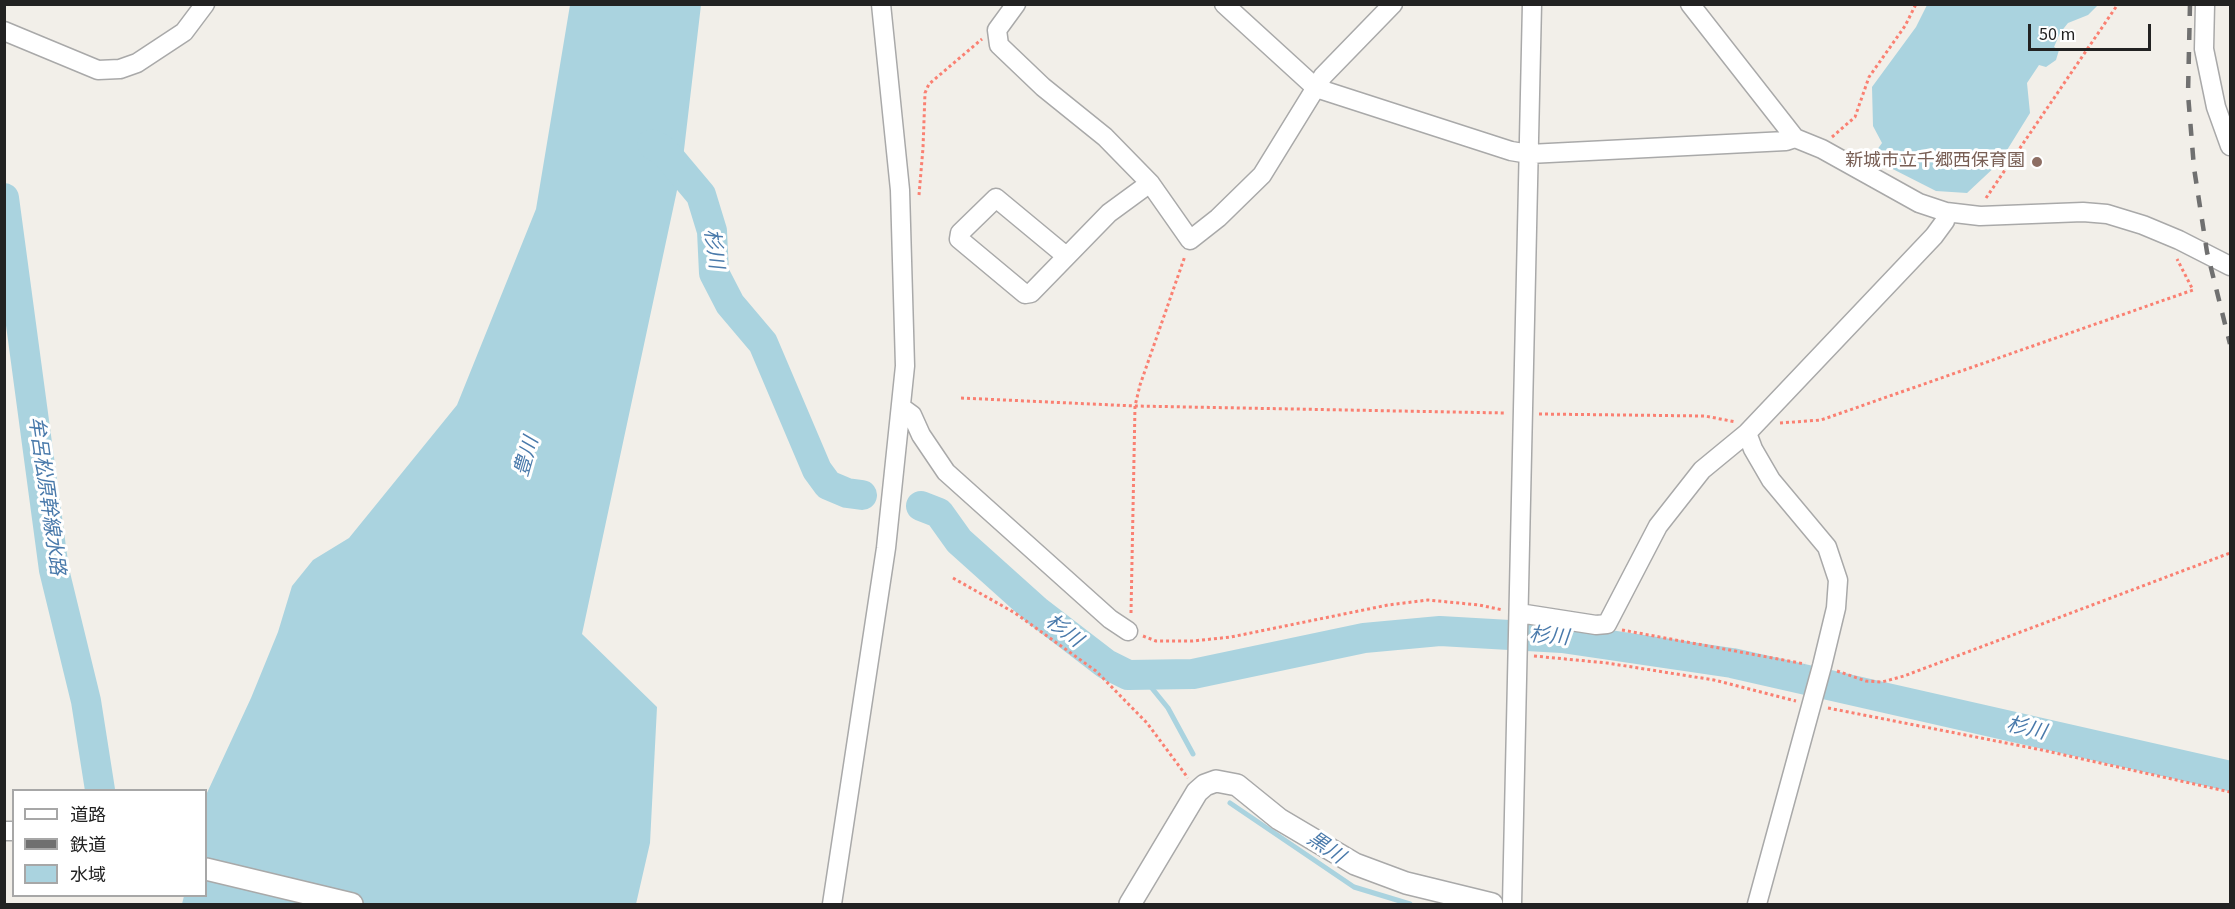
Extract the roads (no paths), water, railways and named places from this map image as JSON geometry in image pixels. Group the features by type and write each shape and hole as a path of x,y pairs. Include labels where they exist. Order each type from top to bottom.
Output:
{"street":[{"path":"6,31 98,70 120,69 137,63 184,32 205,4"},
{"path":"832,904 886,548 901,407 905,327 900,190 881,4"},
{"path":"1016,4 997,30 996,38 1006,52 1043,87 1105,137 1150,183 1190,240 1218,218 1262,175 1323,76 1393,4"},
{"path":"1224,4 1316,88 1529,154 1786,141 1795,138"},
{"path":"1512,904 1532,4"},
{"path":"1690,4 1795,138 1822,149 1919,203 1946,212 1980,216 2083,212 2107,214 2161,232 2207,252 2230,266"},
{"path":"2205,4 2204,49 2216,107 2230,146"},
{"path":"1066,256 996,198 960,233 959,239 1025,294 1031,293 1108,213 1150,183"},
{"path":"1518,617 1596,626 1607,624 1658,526 1702,470 1747,433 1934,236 1945,221 1946,212"},
{"path":"901,407 912,415 921,435 946,472 1110,619 1128,631"},
{"path":"1747,433 1753,449 1771,480 1827,547 1833,559 1838,580 1836,608 1821,669 1757,904"},
{"path":"1130,904 1197,792 1205,784 1216,781 1237,785 1279,819 1355,864 1406,883 1492,904"},
{"path":"207,869 352,904"}],"water":[{"name":"豊川","path":"570,5 701,5 682,167 582,634 657,707 650,843 636,904 182,904 184,897 207,897 207,793 251,698 278,632 292,586 313,560 349,538 457,405 536,209"},
{"path":"1927,5 2098,5 2088,15 2068,23 2060,33 2054,47 2059,50 2056,60 2046,67 2039,65 2027,83 2030,113 1999,163 1967,193 1936,191 1871,158 1882,143 1873,126 1872,87 1916,27"}],"waterway":[{"name":"杉川","path":"652,144 664,151 701,195 712,231 714,273 730,304 763,343 817,470 828,485 847,493 862,495"},
{"name":"牟呂松原幹線水路","path":"4,198 54,570 86,701 100,789"},
{"name":"杉川","path":"921,506 939,513 959,541 1037,611 1106,664 1128,675 1193,674 1364,638 1440,631 1562,638 1732,663 2230,776"},
{"name":"黒川","path":"1142,676 1168,708 1193,754"},
{"name":"黒川","path":"1230,803 1354,887 1410,904"}],"railway":[{"path":"2190,4 2188,94 2194,168 2207,252 2230,344"}],"place":[{"name":"新城市立千郷西保育園","path":"2037,162"}]}
